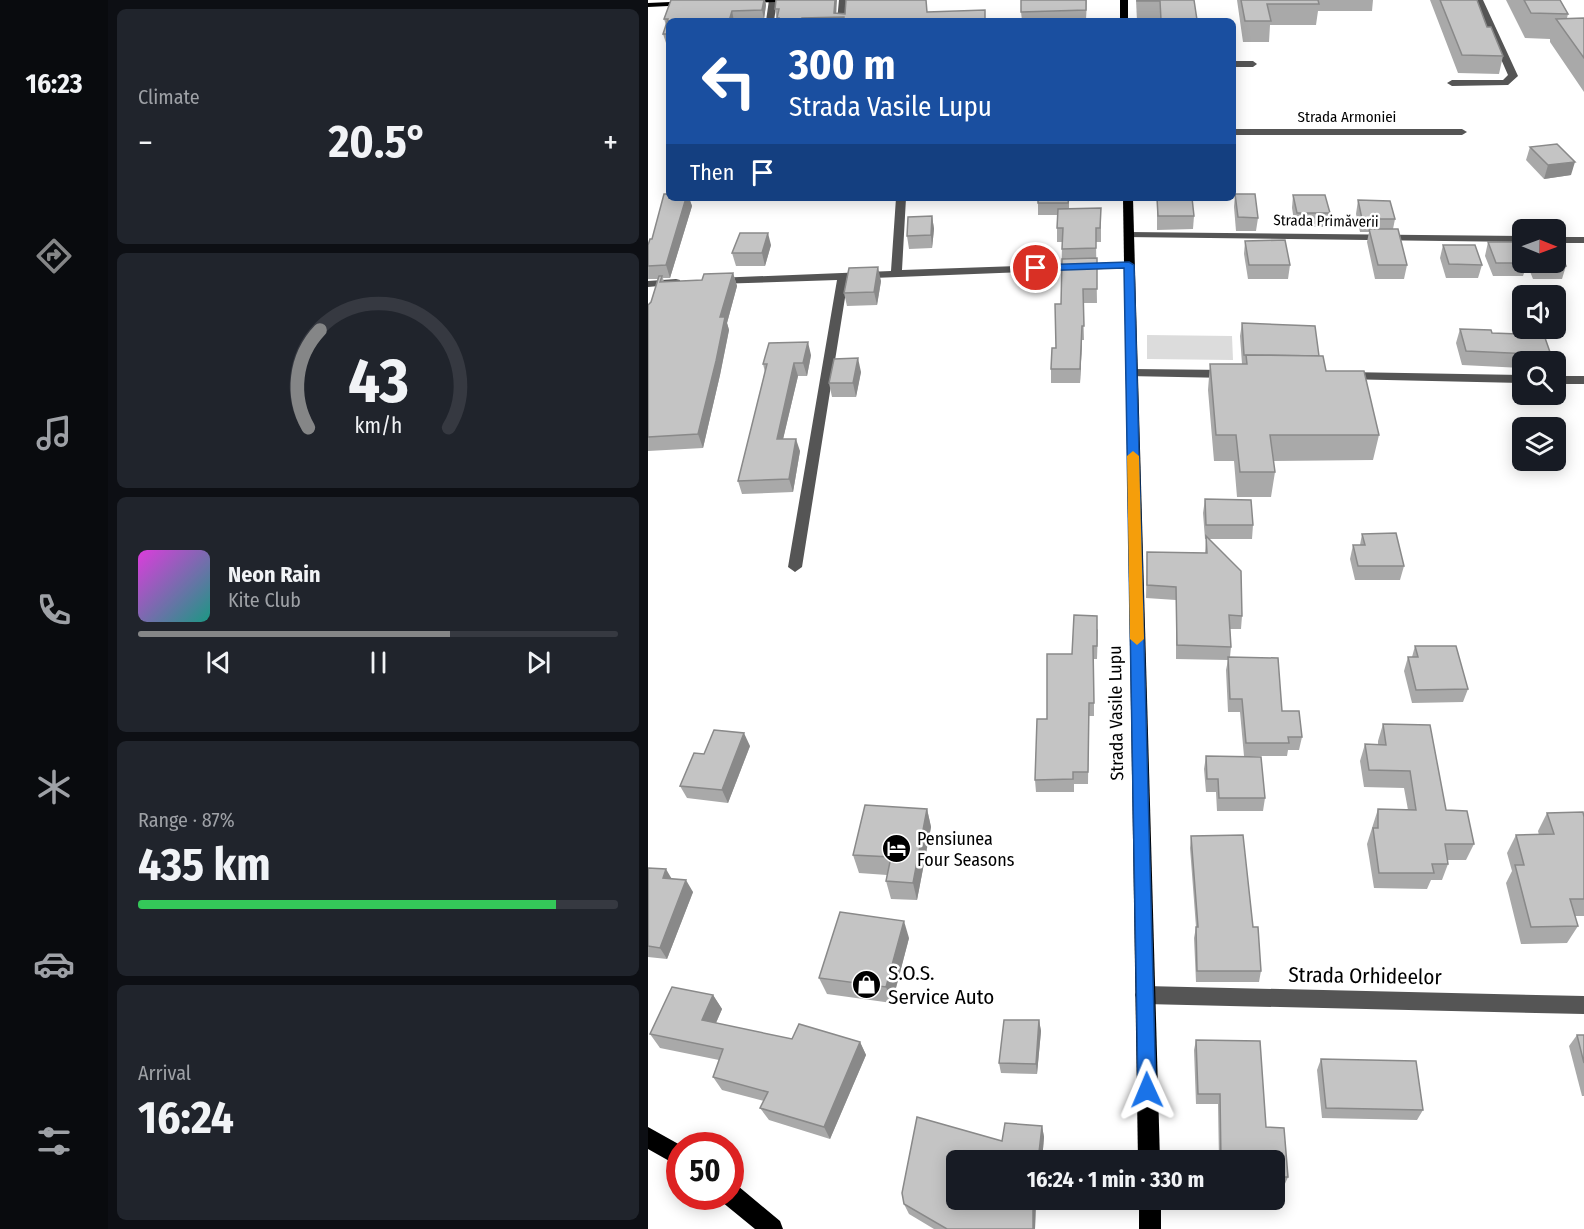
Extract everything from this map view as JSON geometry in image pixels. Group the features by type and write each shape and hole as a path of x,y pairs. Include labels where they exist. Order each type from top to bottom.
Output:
{"main road":[{"path":"741,1 775,0"},
{"path":"1124,0 1124,18"},
{"path":"648,5 699,3"},
{"name":"Strada Vasile Lupu","path":"1128,201 1149,1150"},
{"path":"648,1137 666,1148"},
{"path":"744,1206 772,1229"},
{"path":"1150,1210 1150,1229"}],"street":[{"path":"771,18 775,0"},
{"path":"841,18 843,0"},
{"path":"1452,83 1505,83 1513,76 1479,0"},
{"path":"1236,64 1253,64"},
{"name":"Strada Armoniei","path":"1236,132 1462,132"},
{"path":"896,273 901,201"},
{"name":"Strada Primăverii","path":"1129,235 1512,239"},
{"path":"1566,240 1584,240"},
{"path":"653,287 695,281 1129,265"},
{"path":"795,567 843,275"},
{"path":"1131,373 1243,374"},
{"path":"1336,376 1512,379"},
{"path":"1566,380 1584,380"},
{"name":"Strada Orhideelor","path":"1145,995 1584,1005"}],"shaded area":[{"path":"1147,335 1232,336 1233,360 1147,359"}],"building":[{"path":"671,0 764,0 762,10 732,11 730,18 664,19"},
{"path":"776,0 835,0 834,13 845,14 846,0 926,0 927,12 985,10 985,18 777,18 779,9 775,9"},
{"path":"1021,0 1086,0 1086,10 1021,12"},
{"path":"1194,0 1197,18 1161,18 1160,1 1137,1"},
{"path":"1241,0 1318,0 1319,4 1267,4 1271,21 1245,21"},
{"path":"1440,0 1477,0 1487,27 1491,27 1503,56 1462,55"},
{"path":"1524,0 1560,0 1568,14 1531,13"},
{"path":"1584,18 1584,58 1556,19"},
{"path":"1557,144 1575,162 1548,165 1530,147"},
{"path":"664,194 666,194 666,201 685,201 666,265 648,266 648,245 652,239"},
{"path":"1236,194 1255,194 1258,218 1238,217"},
{"path":"1293,195 1325,195 1330,213 1297,213"},
{"path":"1358,200 1390,201 1395,219 1362,219"},
{"path":"1038,201 1068,201 1068,203 1038,203"},
{"path":"1157,201 1192,201 1194,216 1158,216"},
{"path":"1101,208 1100,228 1096,228 1096,248 1062,249 1063,228 1057,228 1058,209"},
{"path":"932,216 931,235 907,236 908,217"},
{"path":"1369,229 1398,229 1407,265 1378,265"},
{"path":"740,233 768,233 762,253 732,253"},
{"path":"1285,240 1290,265 1249,265 1245,241"},
{"path":"1488,242 1512,242 1512,263 1496,263"},
{"path":"1443,245 1475,245 1482,265 1449,264"},
{"path":"1097,258 1097,289 1083,289 1084,326 1082,326 1080,369 1051,369 1052,348 1056,348 1055,304 1061,304 1062,259"},
{"path":"878,267 874,292 844,293 849,268"},
{"path":"733,273 720,317 725,317 698,434 648,437 648,305 659,276 662,276 660,282 702,280 704,274"},
{"path":"1242,323 1315,326 1319,356 1244,355"},
{"path":"1460,329 1491,330 1492,333 1512,334 1512,339 1545,339 1550,351 1512,351 1512,353 1466,351"},
{"path":"808,342 803,363 794,363 777,439 796,439 789,479 738,481 767,364 763,364 769,343"},
{"path":"1246,355 1323,356 1326,371 1364,371 1379,435 1270,435 1275,472 1240,472 1236,435 1216,435 1210,364 1247,364"},
{"path":"858,358 853,383 829,383 834,359"},
{"path":"1205,499 1251,500 1253,525 1206,525"},
{"path":"1396,533 1404,566 1358,566 1353,545 1365,545 1362,534"},
{"path":"1206,536 1241,571 1242,616 1229,615 1231,647 1177,645 1176,587 1147,585 1147,552 1207,553"},
{"path":"1074,615 1097,616 1097,646 1093,646 1094,703 1089,703 1088,772 1073,772 1073,779 1035,780 1037,719 1047,719 1047,654 1072,654"},
{"path":"1415,646 1456,646 1468,689 1416,690 1408,657 1418,657"},
{"path":"1228,657 1278,658 1282,711 1299,711 1302,737 1288,737 1289,743 1246,743 1242,699 1230,699"},
{"path":"1383,724 1430,725 1446,810 1467,811 1474,844 1445,844 1448,864 1432,864 1434,873 1379,873 1373,828 1378,828 1378,809 1416,810 1410,771 1369,770 1365,744 1386,745"},
{"path":"714,730 744,733 722,790 680,786 694,753 704,754"},
{"path":"1206,756 1261,757 1265,798 1219,798 1218,779 1207,779"},
{"path":"865,805 927,809 913,883 886,881 891,857 853,855"},
{"path":"1583,812 1584,899 1570,899 1578,926 1531,927 1515,865 1524,865 1516,835 1554,834 1547,813"},
{"path":"1243,835 1253,927 1258,927 1261,971 1197,971 1196,927 1198,927 1191,836"},
{"path":"648,868 666,869 663,878 686,880 660,948 648,946"},
{"path":"840,912 904,921 886,987 819,978"},
{"path":"672,987 713,995 702,1020 792,1039 799,1024 860,1042 824,1127 760,1108 768,1092 713,1077 723,1049 650,1034"},
{"path":"1004,1020 1039,1020 1036,1064 999,1063"},
{"path":"1577,1035 1584,1035 1584,1063"},
{"path":"1196,1040 1260,1041 1266,1127 1284,1128 1288,1177 1285,1177 1285,1150 1221,1150 1220,1094 1198,1094"},
{"path":"1321,1059 1416,1061 1423,1110 1326,1108"},
{"path":"917,1117 1002,1141 1005,1123 1042,1126 1039,1150 946,1150 946,1210 1033,1210 1033,1229 947,1229 904,1204 902,1193"}],"slow traffic":[{"path":"1133,456 1137,639"}],"place":[{"name":"Pensiunea Four Seasons","path":"896,849"},
{"name":"S.O.S. Service Auto","path":"867,985"}],"route":[{"path":"1036,268 1129,265 1147,1090"}]}
